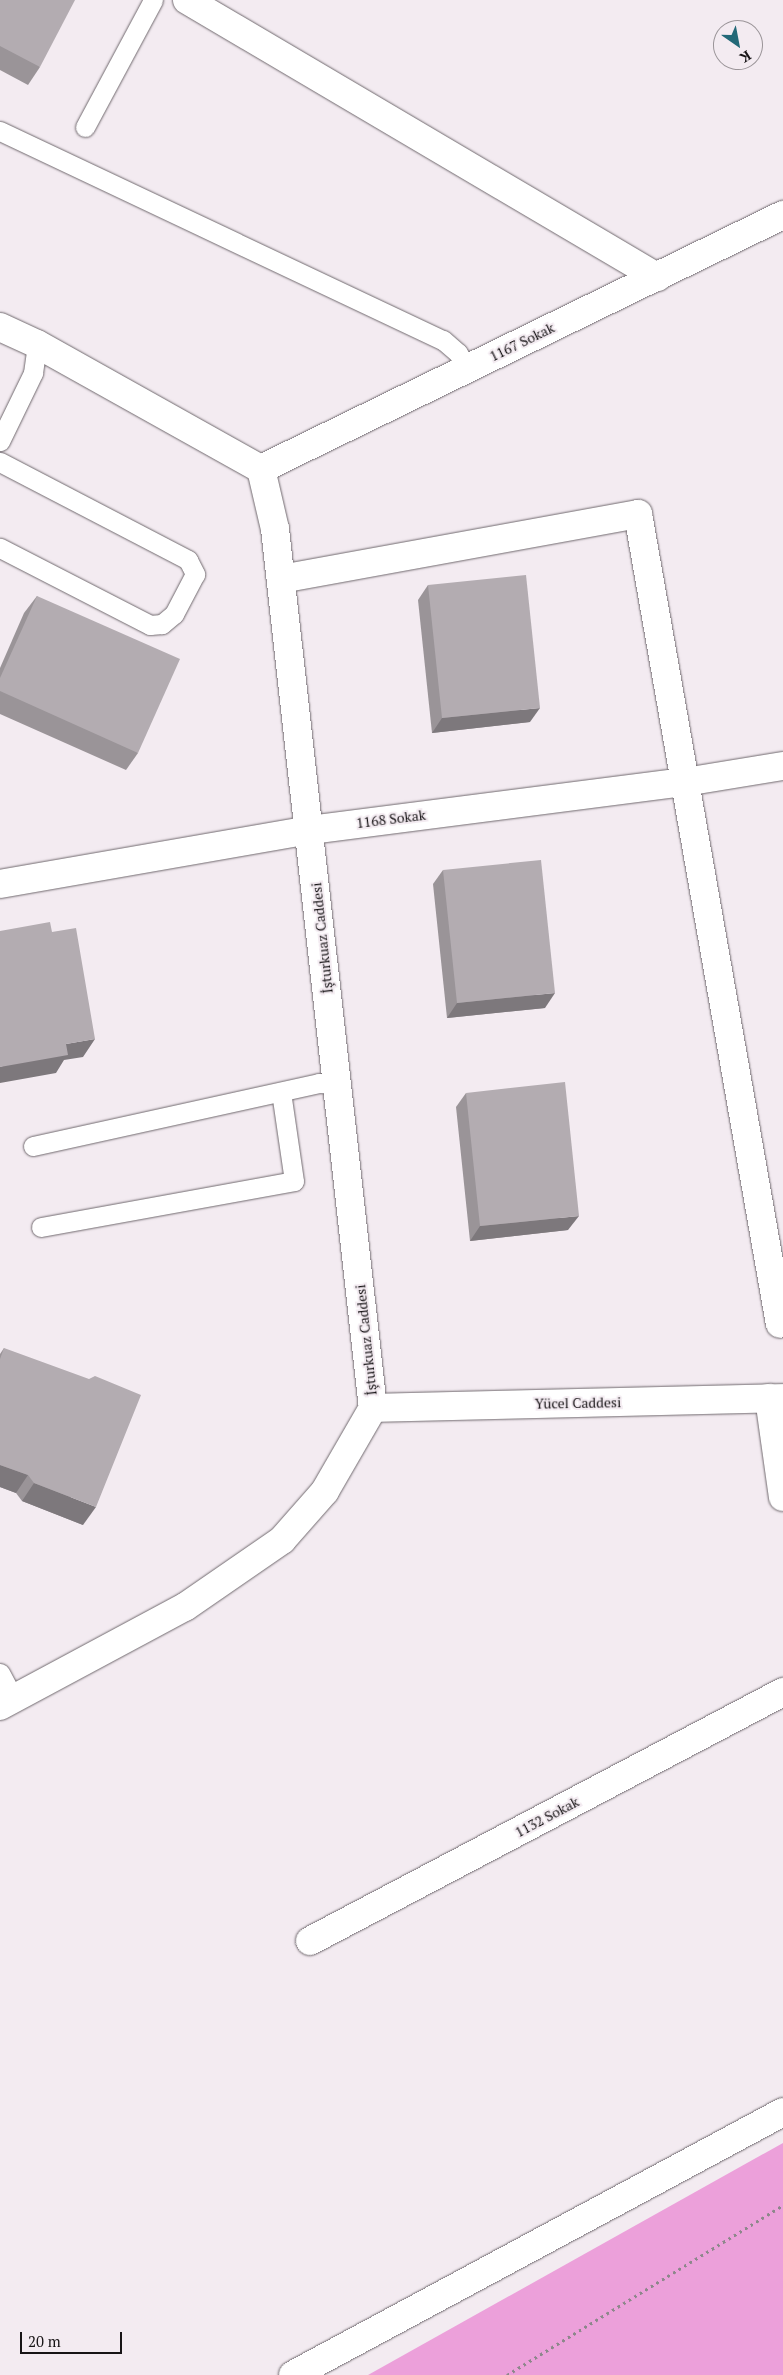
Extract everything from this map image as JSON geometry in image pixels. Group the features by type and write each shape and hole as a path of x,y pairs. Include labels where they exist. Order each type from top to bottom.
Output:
{"street":[{"path":"187,0 657,277"},
{"name":"1167 Sokak","path":"261,469 783,215"},
{"path":"0,327 37,344 261,469"},
{"name":"İşturkuaz Caddesi","path":"261,469 275,529 374,1408"},
{"path":"281,579 638,514 780,1324"},
{"name":"1168 Sokak","path":"0,884 310,830 685,782 783,766"},
{"path":"776,1398 783,1496"},
{"name":"Yücel Caddesi","path":"374,1408 776,1398"},
{"path":"7,1702 185,1608 282,1540 325,1490 374,1408"},
{"name":"1132 Sokak","path":"310,1941 783,1692"},
{"path":"293,2375 783,2112"}],"lane":[{"path":"85,127 153,0"},
{"path":"0,131 444,340 458,353 467,369"},
{"path":"0,441 33,373 37,344"},
{"path":"0,462 188,560 195,574 174,614 162,624 150,624 0,548"},
{"path":"33,1146 319,1083 338,1084"},
{"path":"42,1227 294,1181 281,1092"},
{"path":"0,1673 7,1702"}],"path":[{"path":"507,2375 783,2205"}],"shaded area":[{"path":"783,2143 783,2375 368,2375"}],"building":[{"path":"0,0 75,0 40,67 0,46"},
{"path":"526,575 540,708 442,718 428,585"},
{"path":"37,596 180,659 138,753 0,691 0,678"},
{"path":"541,860 555,993 457,1003 443,870"},
{"path":"50,922 52,932 76,928 95,1039 66,1044 68,1055 0,1067 0,931"},
{"path":"565,1082 579,1216 480,1226 466,1093"},
{"path":"4,1348 89,1379 95,1376 141,1395 96,1507 34,1483 28,1475 0,1465 0,1359"}]}
